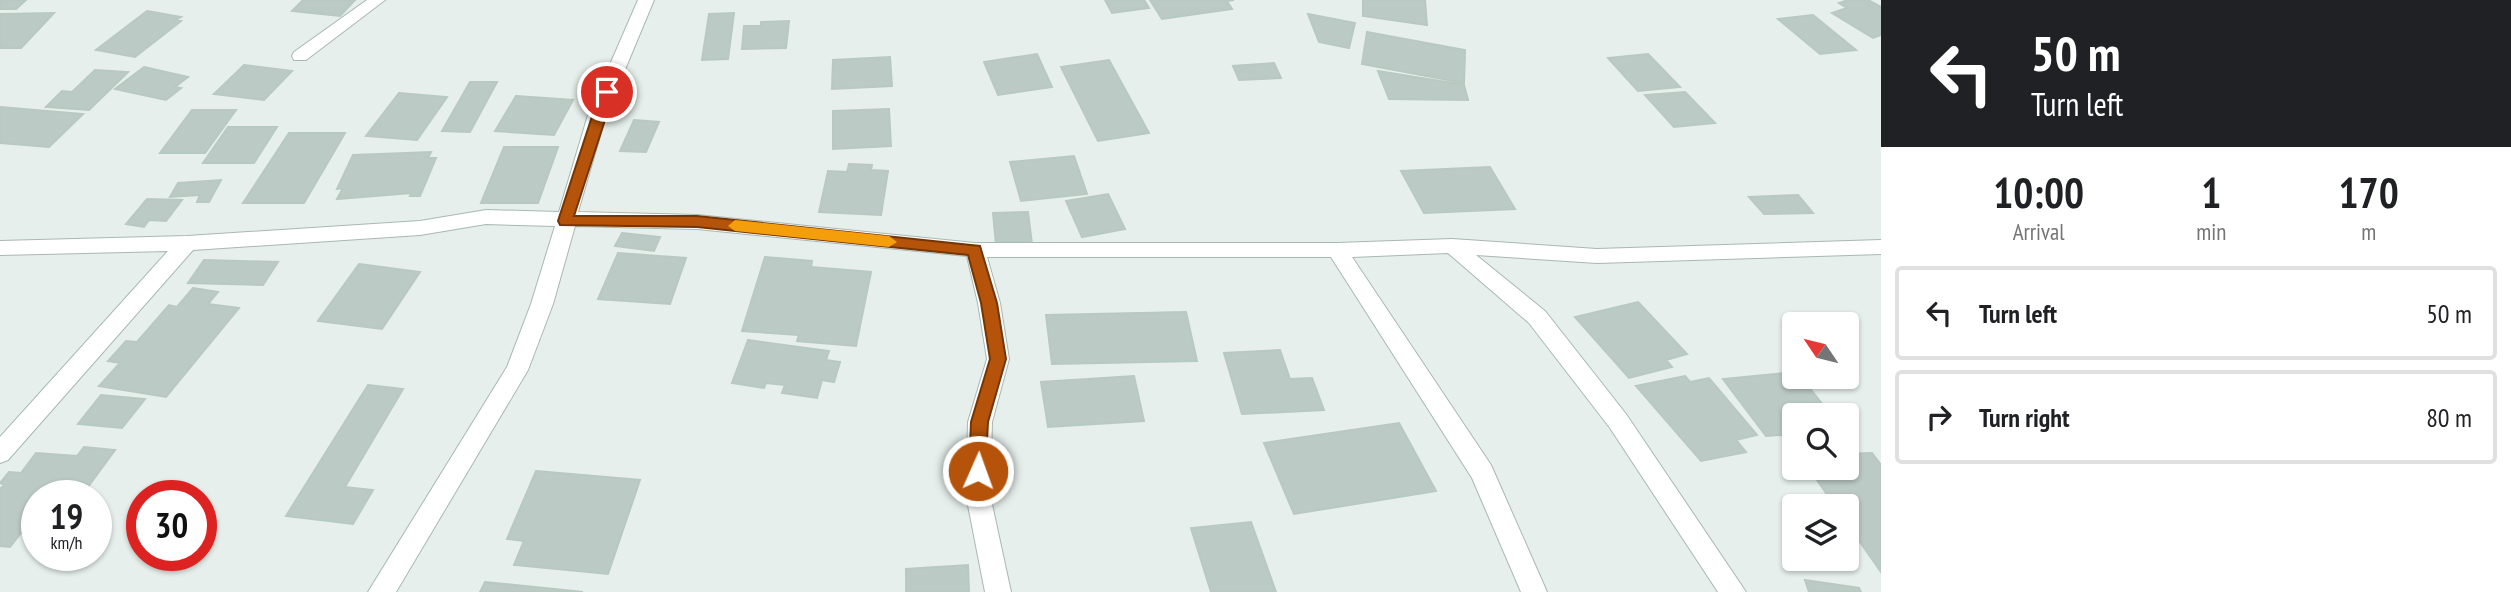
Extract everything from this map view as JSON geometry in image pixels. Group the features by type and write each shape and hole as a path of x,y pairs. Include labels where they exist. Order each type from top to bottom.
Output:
{"street":[{"path":"300,55 377,0"},
{"path":"382,592 517,370 542,304 597,115 646,0"},
{"path":"0,248 187,243 420,228 486,217 565,221 697,222 975,250 1338,250 1452,246 1597,256 1881,247"},
{"path":"0,453 187,243"},
{"path":"1452,246 1537,317 1618,421 1733,592"},
{"path":"975,250 989,303 998,359 980,422 978,495 998,592"},
{"path":"1338,250 1482,472 1534,592"}],"building":[{"path":"0,0 26,0 16,9 0,9"},
{"path":"303,0 355,0 340,16 292,11"},
{"path":"1105,0 1144,0 1149,8 1112,13"},
{"path":"1150,0 1234,0 1227,1 1232,9 1162,19"},
{"path":"1363,0 1425,0 1427,25 1363,16"},
{"path":"1868,0 1881,7 1881,35 1873,38 1832,13 1847,8 1839,3"},
{"path":"147,11 181,17 176,20 181,21 135,57 96,50"},
{"path":"54,13 21,48 0,48 0,14"},
{"path":"734,13 728,59 702,60 709,14"},
{"path":"1308,14 1355,23 1349,48 1319,42"},
{"path":"1813,15 1856,50 1820,54 1778,19"},
{"path":"789,21 786,48 742,49 744,26"},
{"path":"1367,32 1465,50 1464,83 1362,64"},
{"path":"1037,54 1052,87 998,95 984,62"},
{"path":"1648,54 1680,87 1638,91 1608,58"},
{"path":"890,57 892,86 832,89 833,60"},
{"path":"1109,60 1149,133 1098,141 1061,67"},
{"path":"1274,63 1281,78 1239,80 1233,66"},
{"path":"244,65 292,71 264,100 214,94"},
{"path":"144,67 188,77 175,87 181,88 166,100 115,89"},
{"path":"95,70 128,72 89,110 46,107 62,91 72,92"},
{"path":"1378,71 1464,85 1468,100 1389,99"},
{"path":"470,82 497,82 470,132 442,131"},
{"path":"1685,92 1715,123 1674,127 1645,95"},
{"path":"399,93 447,97 417,140 366,136"},
{"path":"516,96 573,100 554,135 495,131"},
{"path":"0,107 83,114 49,147 0,143"},
{"path":"889,109 891,146 833,149 833,111"},
{"path":"192,110 236,110 205,153 160,153"},
{"path":"634,120 659,122 646,152 620,151"},
{"path":"228,127 277,127 254,163 203,163"},
{"path":"289,133 345,133 304,203 243,203"},
{"path":"504,147 558,147 538,203 481,203"},
{"path":"431,152 428,158 436,158 420,196 410,196 412,193 337,199 343,188 337,189 353,155"},
{"path":"1074,156 1087,194 1021,201 1010,162"},
{"path":"849,164 872,165 871,170 888,171 881,215 819,212 828,171 847,172"},
{"path":"1490,167 1515,209 1424,213 1401,171"},
{"path":"221,180 209,202 197,202 200,195 170,197 178,183"},
{"path":"1108,194 1125,229 1082,237 1066,201"},
{"path":"1798,195 1813,213 1764,214 1749,197"},
{"path":"147,199 182,200 166,221 149,220 144,227 126,224"},
{"path":"1028,212 1032,244 996,245 993,213"},
{"path":"622,233 660,237 654,251 615,246"},
{"path":"618,253 686,258 670,304 598,299"},
{"path":"765,257 812,261 811,267 871,272 856,346 797,341 799,335 742,331"},
{"path":"204,260 278,262 263,285 188,283"},
{"path":"359,264 420,272 382,329 318,321"},
{"path":"193,288 218,292 208,304 239,308 166,397 99,386 120,363 108,361 126,341 137,342 169,305 177,307"},
{"path":"1638,302 1687,354 1666,360 1672,367 1629,378 1575,317"},
{"path":"1186,312 1197,361 1052,364 1046,315"},
{"path":"748,340 829,351 826,360 840,362 834,382 822,380 817,398 782,393 785,385 766,383 764,388 732,383"},
{"path":"1280,350 1290,379 1312,378 1324,410 1242,414 1224,353"},
{"path":"1782,373 1782,389 1810,389 1821,403 1782,403 1782,435 1766,436 1723,379"},
{"path":"1134,376 1144,421 1048,427 1041,382"},
{"path":"1685,376 1690,382 1709,378 1757,435 1736,440 1746,452 1701,461 1636,386"},
{"path":"368,385 403,389 345,487 373,490 353,524 286,516"},
{"path":"101,395 145,399 122,428 78,424"},
{"path":"1399,423 1436,491 1294,514 1264,443"},
{"path":"84,447 115,450 93,480 21,480 21,533 10,547 0,546 0,489 4,485 0,483 9,472 21,473 36,453 77,456"},
{"path":"1872,453 1881,465 1881,572 1859,541 1859,494 1827,494 1817,480 1859,480 1859,454"},
{"path":"536,471 640,480 608,574 514,565 524,541 507,539"},
{"path":"1251,522 1276,592 1211,592 1191,528"},
{"path":"968,565 969,592 906,592 906,569"},
{"path":"1805,580 1859,588 1861,592 1809,592"},
{"path":"485,582 583,592 480,592"}],"slow traffic":[{"path":"735,226 889,242"}],"route":[{"path":"607,92 597,115 565,221 697,222 975,250 989,303 998,359 980,422 978,471"}]}
